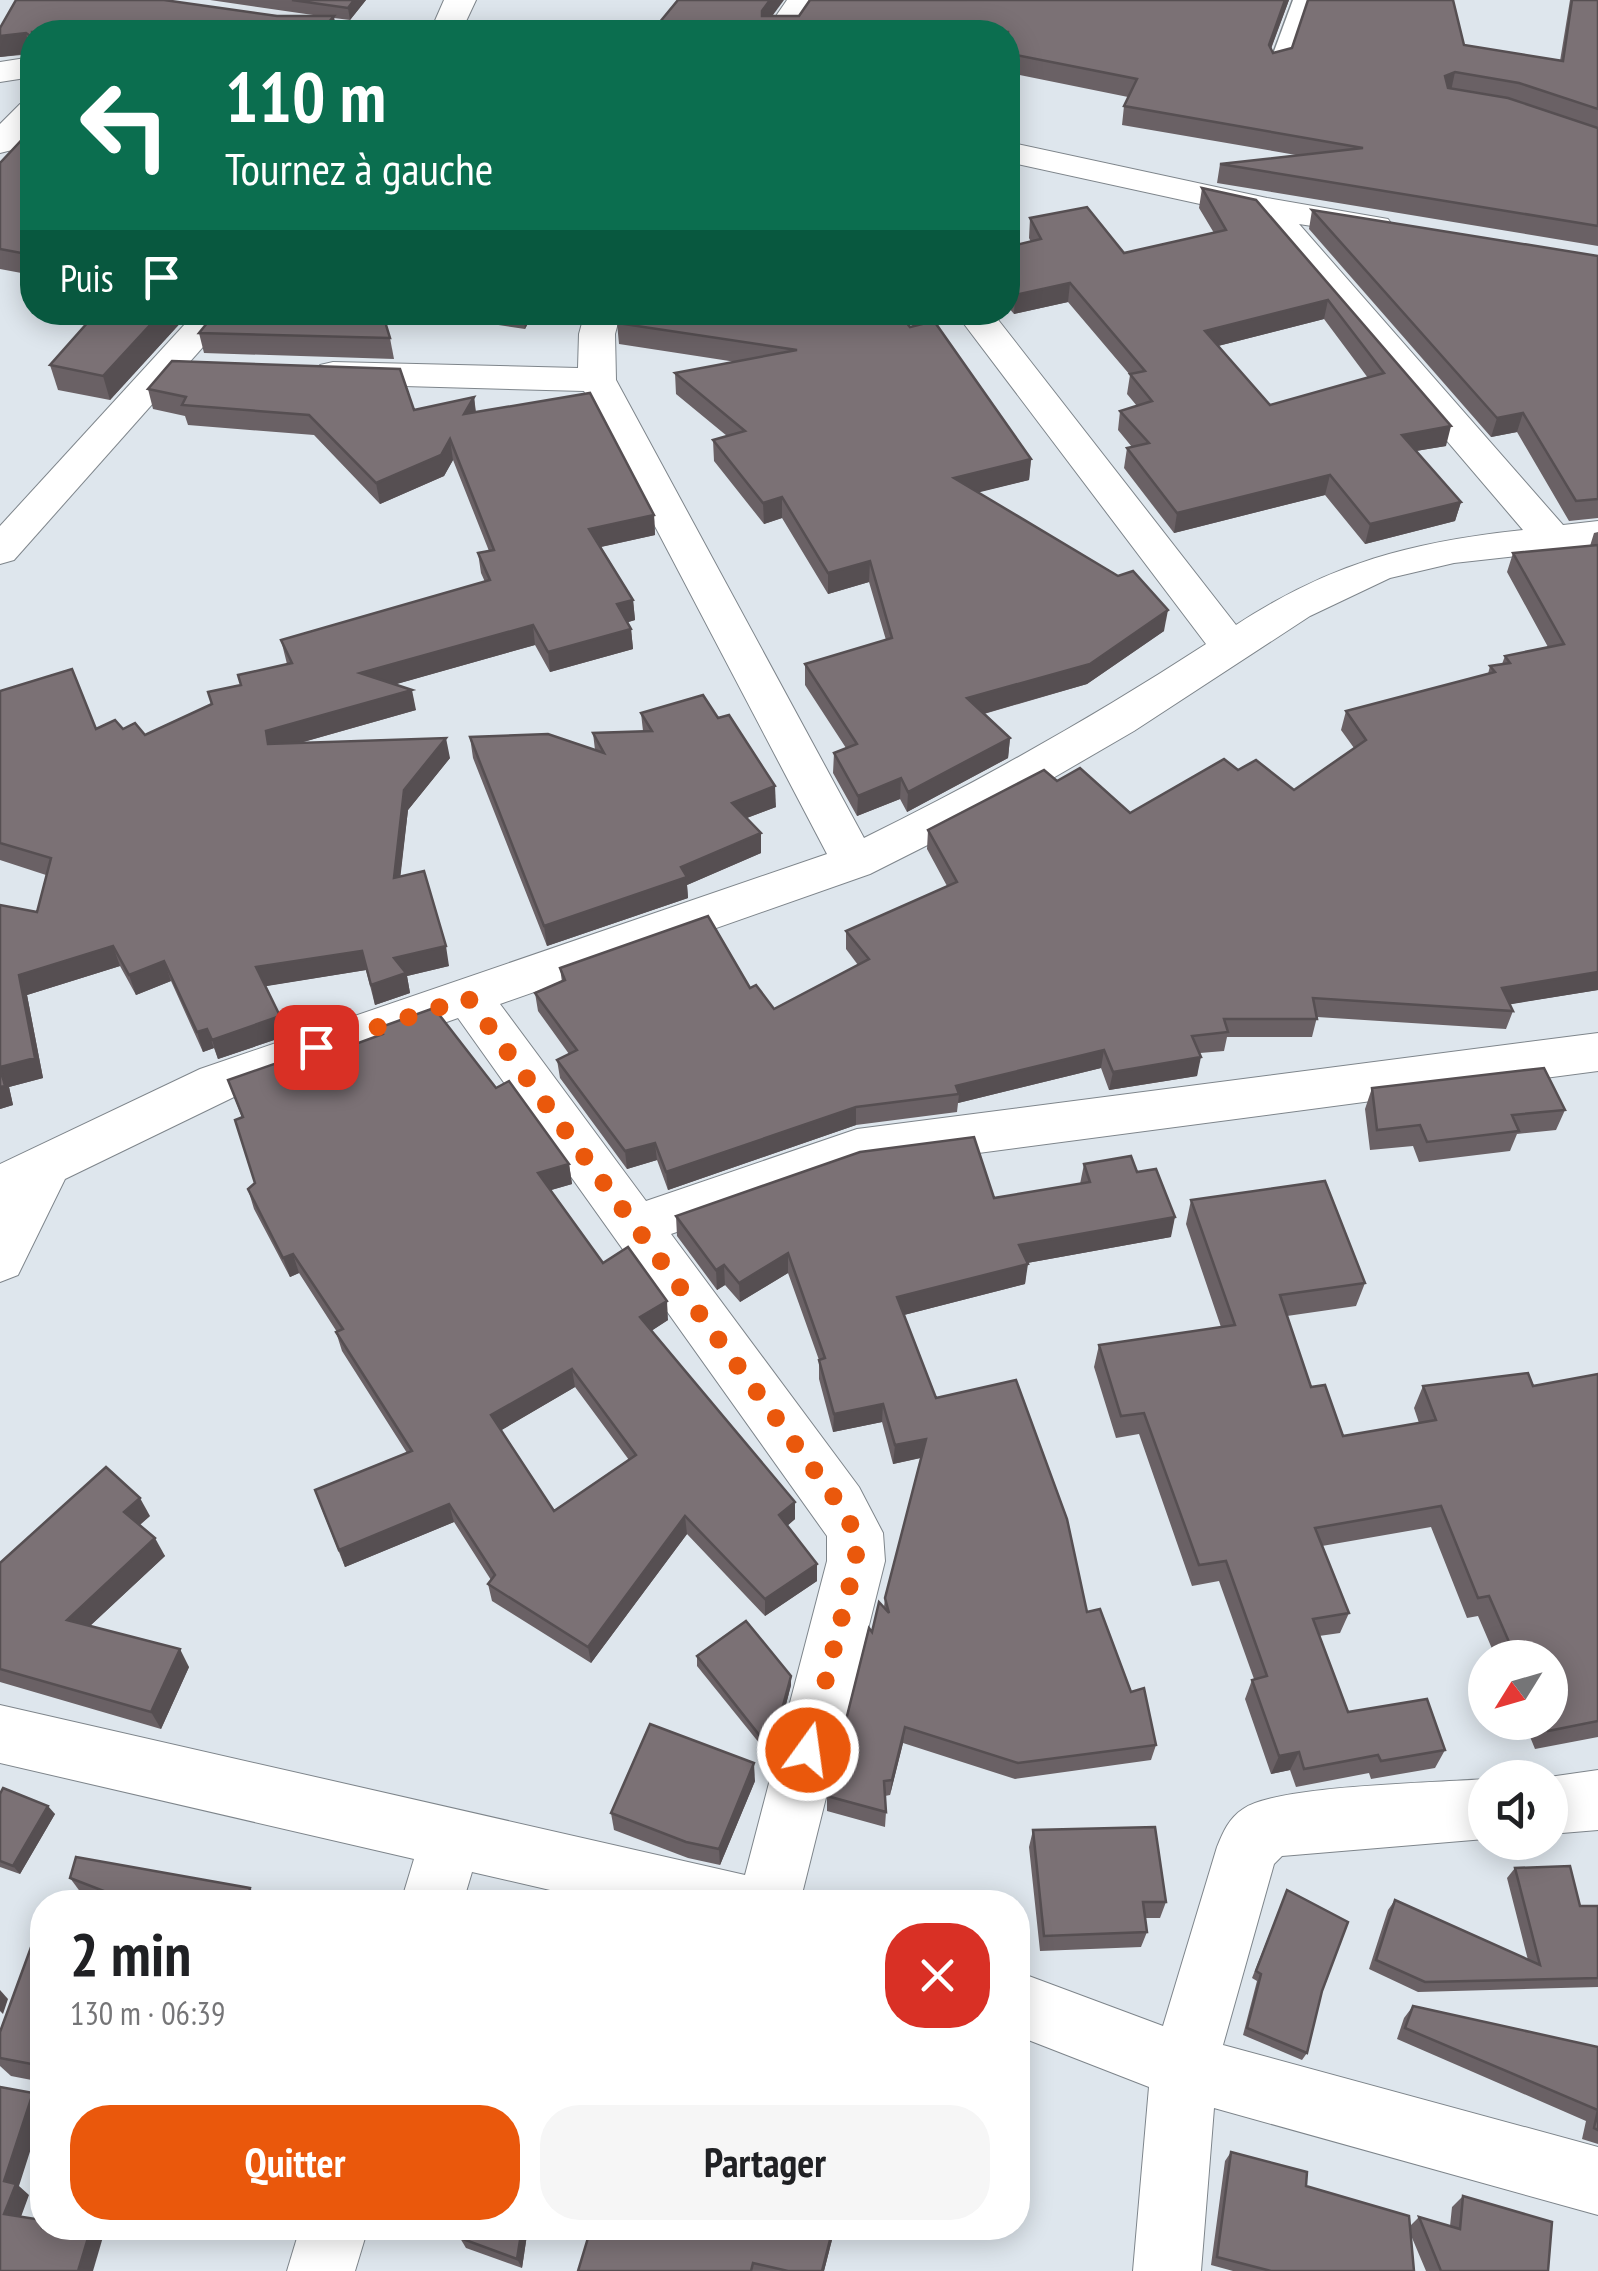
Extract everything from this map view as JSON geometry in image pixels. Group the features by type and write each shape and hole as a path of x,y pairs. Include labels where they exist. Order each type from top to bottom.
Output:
{"street":[{"path":"0,143 20,123"},
{"path":"1020,155 1267,208 1403,230"},
{"path":"1267,208 1552,538"},
{"path":"8,530 170,367 205,325"},
{"path":"600,325 598,380 854,862"},
{"path":"982,325 1231,648"},
{"path":"170,367 209,368"},
{"path":"306,372 598,380"},
{"path":"0,1187 217,1083 854,862 987,796 1119,721 1295,606 1378,568 1454,550 1598,534"},
{"path":"468,998 839,1504 856,1534 856,1561 772,1890"},
{"path":"634,1226 857,1149 1598,1052"},
{"path":"0,1260 47,1162"},
{"path":"0,1734 681,1890"},
{"path":"1568,1802 1598,1800"},
{"path":"1168,2271 1184,2067 1248,1847 1266,1829 1290,1824 1468,1809"},
{"path":"436,1890 452,1838"},
{"path":"1030,2009 1184,2067 1598,2181"},
{"path":"321,2271 330,2240"}],"lane":[{"path":"1277,65 1301,0"}],"building":[{"path":"16,0 164,0 277,16 334,16 330,20 20,20 20,34 0,36 0,28"},
{"path":"292,0 354,0 348,8"},
{"path":"678,0 770,0 762,16 799,16 810,0 1285,0 1269,45 1273,53 1292,48 1308,0 1453,0 1464,45 1563,61 1572,0 1598,0 1598,109 1519,83 1455,72 1445,76 1448,88 1508,98 1598,128 1598,226 1220,164 1363,148 1124,106 1137,79 1020,56 1020,20 661,20"},
{"path":"20,142 20,253 0,249 0,163"},
{"path":"1202,188 1256,200 1451,426 1402,435 1461,502 1370,524 1330,475 1177,513 1127,448 1149,443 1120,411 1152,401 1130,374 1145,371 1070,283 1020,294 1020,244 1041,239 1030,218 1087,207 1124,253 1226,230","holes":["1328,300 1384,373 1270,405 1205,331"]},
{"path":"1312,210 1598,256 1598,499 1576,501 1523,413 1497,418"},
{"path":"85,325 150,325 103,376 50,365"},
{"path":"205,325 386,325 390,338 199,333"},
{"path":"630,325 937,325 1031,459 954,478 1118,576 1133,571 1168,610 1090,664 967,698 1010,738 908,792 901,778 858,796 834,753 857,744 805,664 892,638 870,561 828,573 782,497 763,503 713,440 745,431 675,373 797,350"},
{"path":"172,361 400,369 414,410 474,397 464,414 590,393 654,515 589,529 633,600 617,604 631,629 548,652 533,625 360,673 412,690 266,731 268,744 446,738 404,790 394,878 424,871 446,946 394,958 406,973 371,985 362,951 256,967 280,1016 212,1040 207,1029 197,1032 164,961 129,975 113,946 19,975 35,1058 0,1067 0,905 37,912 51,858 0,843 0,691 72,669 96,729 115,720 123,729 135,723 145,735 212,704 208,692 241,685 238,675 292,663 281,640 490,580 478,553 494,550 450,439 441,455 376,483 309,415 182,405 186,397 148,389"},
{"path":"1598,545 1598,972 1502,988 1513,1011 1313,998 1317,1019 1224,1019 1228,1032 1192,1036 1201,1057 1113,1072 1104,1050 956,1086 959,1094 856,1107 666,1172 655,1143 625,1151 557,1060 577,1050 535,993 565,980 560,968 708,916 750,988 756,985 774,1009 869,959 846,931 957,882 928,830 1044,770 1057,781 1080,768 1130,813 1224,759 1238,770 1256,760 1294,790 1366,740 1346,711 1495,672 1490,666 1510,663 1505,656 1564,644 1513,553"},
{"path":"703,695 718,718 729,715 775,786 732,803 761,833 681,867 687,877 544,926 470,737 548,734 604,753 593,733 652,731 641,713"},
{"path":"434,1008 496,1088 509,1081 569,1164 538,1173 603,1263 628,1247 667,1301 640,1317 795,1502 779,1515 817,1564 765,1599 685,1516 588,1647 488,1584 495,1575 449,1504 339,1550 315,1490 412,1451 336,1332 343,1329 293,1254 283,1258 248,1189 255,1183 235,1120 243,1117 228,1080 300,1055 304,1063 383,1034 381,1027","holes":["572,1369 636,1455 554,1511 491,1415"]},
{"path":"1544,1068 1565,1110 1512,1115 1519,1131 1427,1142 1420,1125 1377,1130 1372,1088"},
{"path":"974,1137 994,1198 1090,1182 1084,1164 1131,1156 1137,1172 1156,1169 1175,1217 1019,1245 1028,1264 897,1297 936,1398 1016,1380 1067,1519 1087,1612 1100,1609 1131,1692 1144,1688 1156,1745 1018,1763 905,1727 892,1780 884,1781 886,1812 827,1796 879,1602 889,1613 885,1598 926,1439 895,1445 883,1404 834,1414 819,1360 825,1358 788,1253 739,1283 724,1265 716,1270 676,1216 860,1152"},
{"path":"1325,1181 1365,1283 1280,1295 1311,1387 1325,1385 1343,1436 1436,1420 1423,1386 1528,1373 1533,1386 1598,1374 1598,1721 1568,1727 1568,1640 1508,1640 1489,1596 1478,1598 1441,1506 1315,1528 1349,1613 1313,1619 1348,1712 1427,1699 1445,1750 1381,1761 1378,1755 1304,1769 1299,1752 1279,1756 1252,1680 1267,1676 1226,1561 1199,1565 1144,1413 1121,1416 1099,1345 1235,1325 1191,1200"},
{"path":"106,1467 140,1498 124,1512 155,1538 67,1620 180,1649 151,1712 0,1669 0,1563"},
{"path":"746,1621 791,1676 771,1750 697,1656"},
{"path":"650,1724 754,1763 719,1849 686,1842 611,1813"},
{"path":"3,1788 48,1806 13,1866 0,1861"},
{"path":"1155,1827 1166,1902 1143,1902 1147,1932 1044,1936 1033,1830"},
{"path":"76,1857 250,1888 101,1890 70,1878"},
{"path":"1570,1866 1580,1906 1598,1906 1598,1978 1425,1982 1376,1960 1395,1900 1540,1965 1515,1868"},
{"path":"1287,1890 1348,1922 1322,1991 1307,2053 1247,2028 1261,1974 1256,1971"},
{"path":"30,1950 30,2064 0,2058 0,2032"},
{"path":"1413,2006 1598,2047 1598,2110 1405,2028"},
{"path":"0,2087 30,2092 4,2181 16,2184 4,2214 30,2218 30,2240 87,2240 78,2271 0,2271"},
{"path":"1231,2152 1307,2172 1306,2186 1409,2216 1414,2271 1271,2271 1217,2257"},
{"path":"1463,2196 1552,2222 1548,2271 1441,2271 1419,2217 1460,2229"},
{"path":"465,2240 520,2240 517,2259"},
{"path":"587,2240 830,2240 822,2271 788,2271 753,2263 751,2271 578,2271"}],"route":[{"path":"316,1047 468,998 839,1504 856,1534 856,1561 808,1750"}]}
